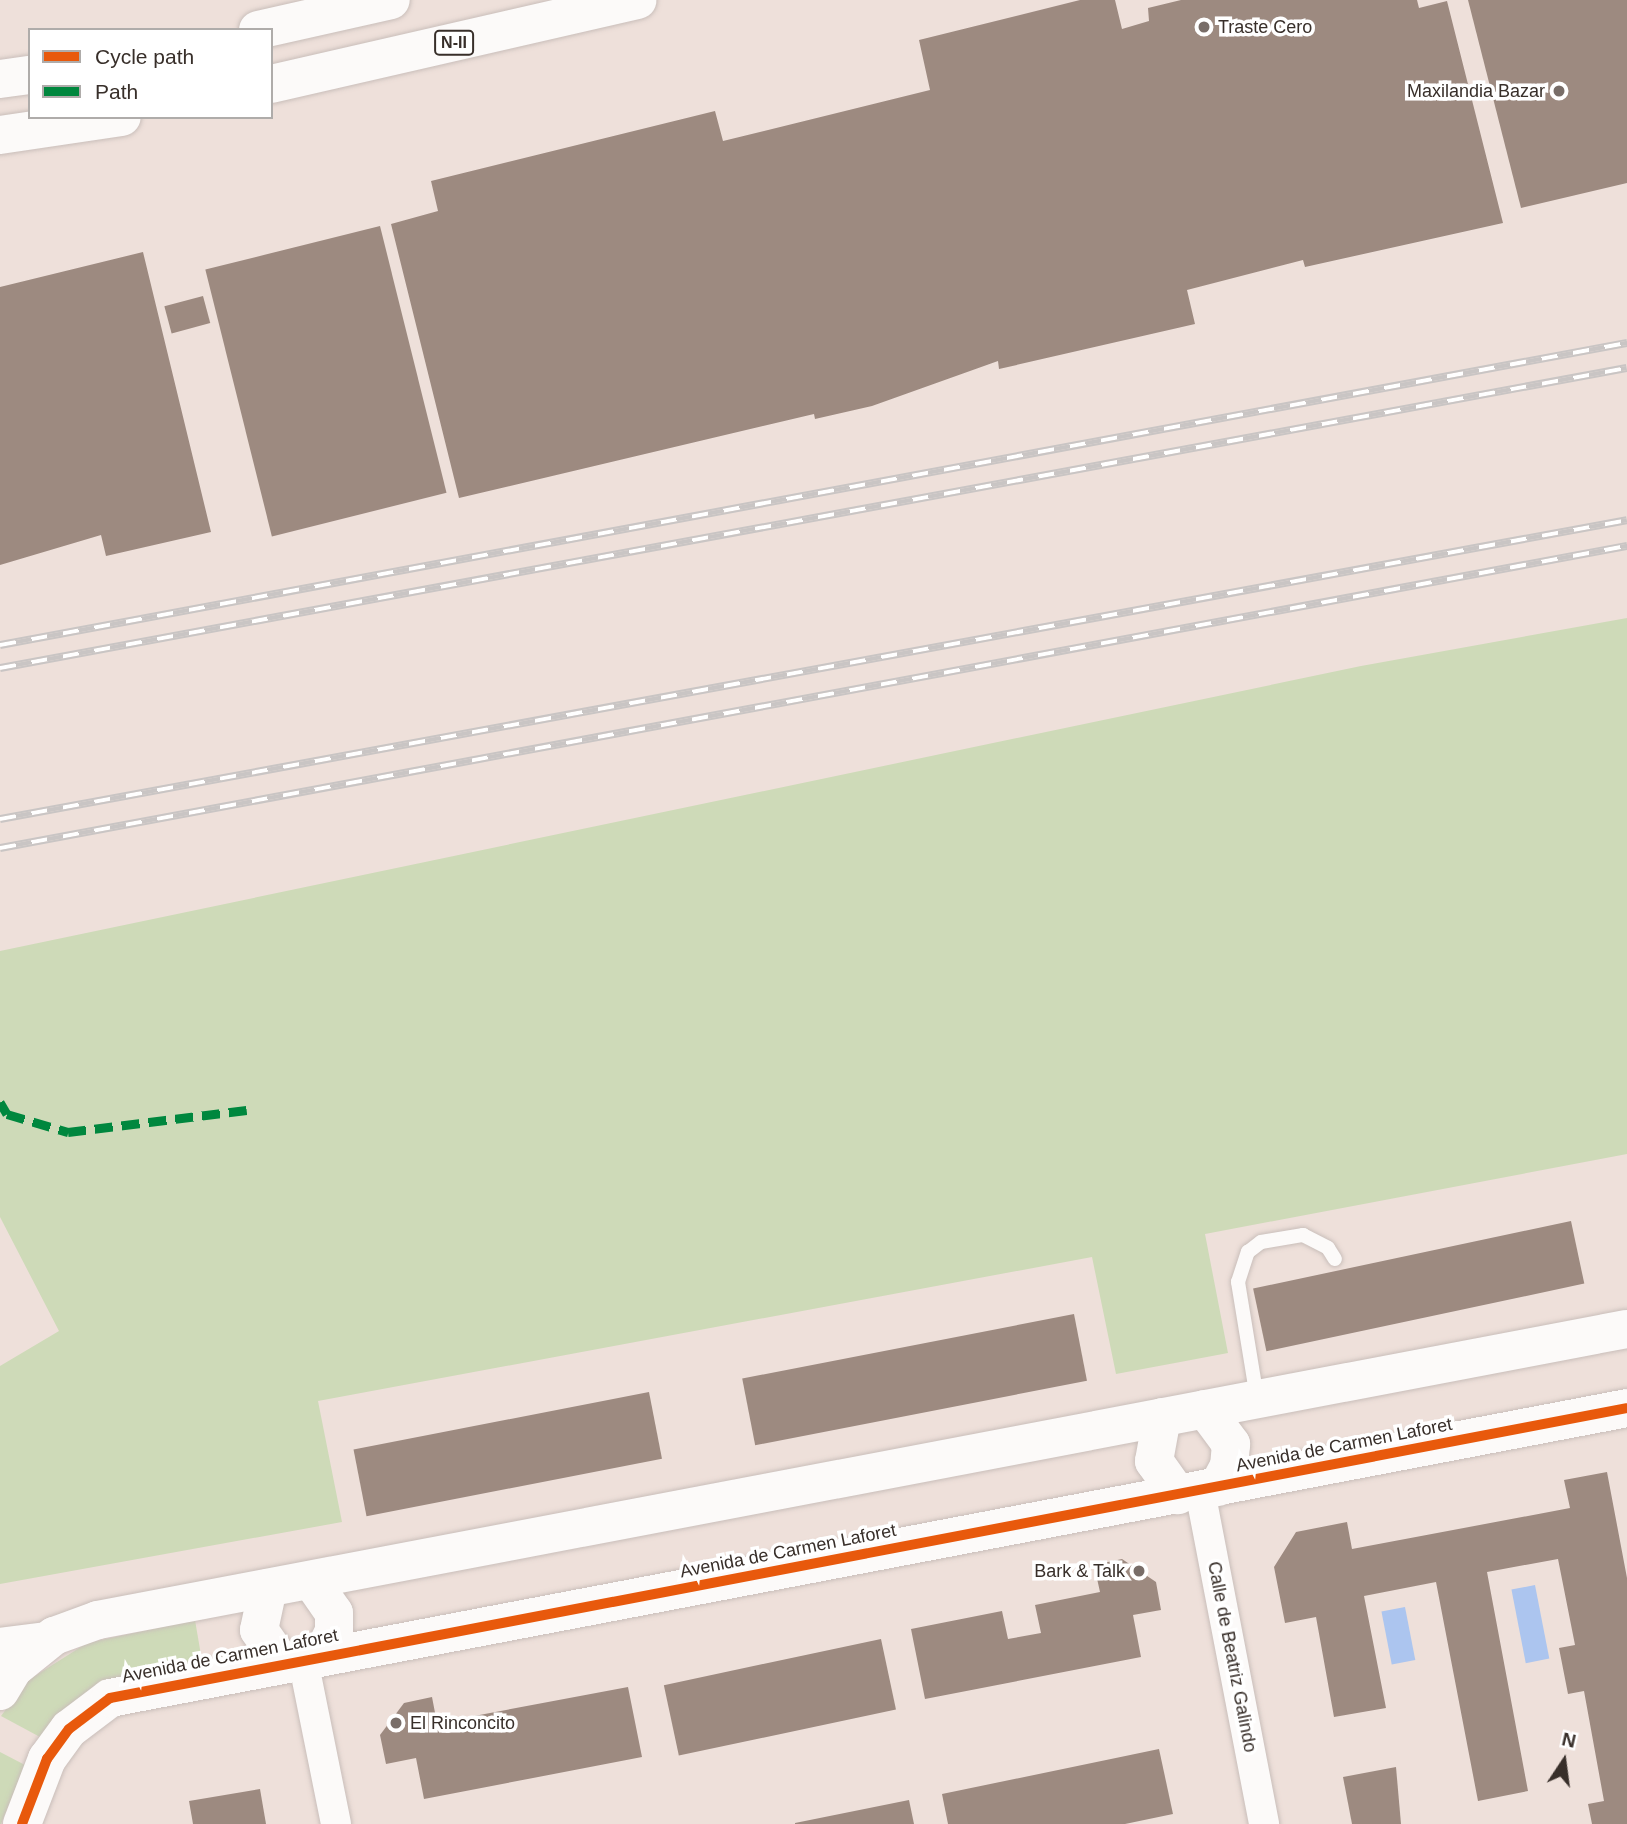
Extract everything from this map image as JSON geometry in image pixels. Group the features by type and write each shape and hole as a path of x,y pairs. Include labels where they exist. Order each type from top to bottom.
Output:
{"street":[{"path":"267,28 391,0"},
{"name":"N-II","path":"273,84 637,0"},
{"path":"0,79 28,75"},
{"path":"0,135 108,119"},
{"path":"0,1643 54,1636 98,1620 1627,1329"},
{"name":"Avenida de Carmen Laforet","path":"22,1824 47,1759 69,1729 110,1698 1627,1408"},
{"name":"Avenida de Carmen Laforet","path":"1199,1491 1229,1466 1231,1444 1205,1409"},
{"path":"1162,1417 1154,1461 1199,1491"},
{"name":"Calle de Beatriz Galindo","path":"1199,1491 1264,1824"},
{"name":"Avenida de Carmen Laforet","path":"303,1660 334,1631 334,1613 311,1580"},
{"name":"Avenida de Carmen Laforet","path":"268,1588 258,1630 303,1660"},
{"path":"0,1691 13,1669 54,1636"},
{"path":"303,1660 335,1824"}],"lane":[{"path":"1257,1400 1238,1282 1244,1260 1261,1242 1303,1235 1328,1248 1335,1259"}],"green space":[{"path":"1627,618 1627,1154 1205,1234 1228,1353 1116,1374 1092,1257 318,1401 342,1522 0,1584 0,1366 59,1331 0,1217 0,951 1361,666"},
{"path":"195,1620 203,1667 40,1737 1,1716 27,1681 87,1643"},
{"path":"0,1752 25,1765 1,1824 0,1824"}],"water":[{"path":"1535,1585 1549,1659 1526,1663 1511,1590"},
{"path":"1405,1607 1415,1660 1392,1665 1381,1612"}],"building":[{"path":"1080,0 1115,0 1122,29 1149,21 1148,8 1181,0 1417,0 1419,8 1447,1 1503,223 1305,267 1303,260 1187,290 1195,324 999,369 998,361 872,406 815,419 814,414 459,498 391,224 438,211 431,181 715,111 723,141 930,90 919,40"},
{"name":"Maxilandia Bazar","path":"1468,0 1627,0 1627,183 1521,208"},
{"path":"380,226 447,493 272,536 205,270"},
{"path":"143,252 211,532 106,556 101,535 0,565 0,287"},
{"path":"203,296 210,323 172,333 164,306"},
{"path":"1571,1221 1584,1284 1266,1351 1253,1289"},
{"path":"1074,1314 1087,1381 755,1445 742,1378"},
{"path":"649,1392 662,1459 367,1516 354,1449"},
{"path":"1607,1472 1627,1578 1627,1824 1592,1824 1588,1804 1604,1801 1584,1691 1568,1694 1559,1648 1575,1645 1558,1559 1487,1572 1528,1791 1478,1801 1436,1582 1364,1596 1386,1708 1334,1717 1316,1617 1285,1623 1274,1567 1296,1532 1347,1522 1352,1549 1570,1508 1564,1480"},
{"path":"1122,1559 1156,1582 1161,1610 1133,1615 1141,1657 925,1699 911,1629 1002,1611 1008,1639 1041,1633 1035,1605 1100,1592 1094,1565"},
{"path":"881,1639 896,1709 679,1756 664,1685"},
{"path":"628,1687 642,1757 424,1799 416,1758 386,1764 380,1735 404,1703 432,1697 437,1723"},
{"path":"1159,1749 1173,1814 1125,1824 948,1824 942,1794"},
{"path":"1396,1767 1401,1824 1352,1824 1343,1777"},
{"path":"260,1789 266,1824 193,1824 189,1801"},
{"path":"909,1800 914,1824 795,1824 795,1823"}],"railway":[{"path":"0,645 1627,343"},
{"path":"0,668 1627,368"},
{"path":"0,819 1627,520"},
{"path":"0,848 1627,546"}],"marked path":[{"path":"0,1102 7,1114 68,1132 247,1110"}],"cycle path":[{"path":"22,1824 47,1759 69,1729 110,1698 1627,1408"}],"place":[{"name":"Traste Cero","path":"1204,27"},
{"name":"Maxilandia Bazar","path":"1559,91"},
{"name":"Bark & Talk","path":"1139,1571"},
{"name":"El Rinconcito","path":"396,1723"}]}
